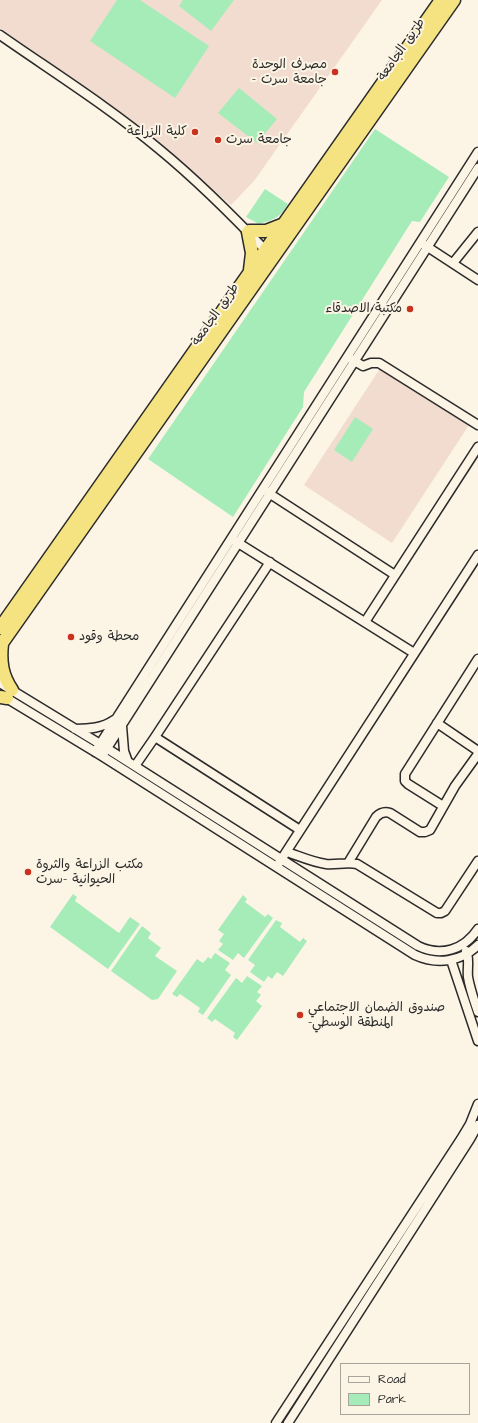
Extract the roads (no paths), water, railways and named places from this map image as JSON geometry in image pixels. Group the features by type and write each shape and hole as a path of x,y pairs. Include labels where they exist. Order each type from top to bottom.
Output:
{"highway":[{"name":"طريق الجامعة","path":"142,435 249,274 271,252 284,224 441,0"},
{"name":"طريق الجامعة","path":"1,645 36,587 142,435 271,252 454,0"},
{"path":"249,274 252,253 246,230 266,231 284,224"},
{"name":"طريق الجامعة","path":"0,628 36,587"},
{"path":"1,645 0,656 6,681 5,695"}],"street":[{"path":"0,35 107,110 158,148 271,252"},
{"path":"424,245 478,152"},
{"path":"99,754 107,749 122,726 266,492 424,245 478,168"},
{"path":"453,263 478,232"},
{"path":"424,245 478,280"},
{"path":"351,359 363,366 372,362 379,363 478,425"},
{"path":"365,622 478,447"},
{"path":"266,492 395,575"},
{"path":"235,541 414,653"},
{"path":"99,754 100,744 116,718 235,541"},
{"path":"277,867 478,554"},
{"path":"131,764 155,737 270,562"},
{"path":"443,806 408,784 404,778 406,771 478,659"},
{"path":"0,683 5,695 409,952 420,958 432,961 451,960 468,953 478,945"},
{"path":"5,695 75,729 100,744 418,946 434,951 448,951 463,945 478,929"},
{"path":"75,729 97,728 106,725 116,718"},
{"path":"437,723 478,751"},
{"path":"122,726 124,751 131,764"},
{"path":"155,737 300,830"},
{"path":"348,863 376,817 380,814 385,812 390,813 418,831 426,832 432,828 459,780 478,754"},
{"path":"287,852 321,863 348,863 361,866 437,913 445,911 478,861"},
{"path":"463,945 468,953 468,980 478,1012"},
{"path":"432,961 434,951"},
{"path":"451,960 478,1041"},
{"path":"276,1423 461,1139 470,1124 478,1104"},
{"path":"288,1423 478,1125"}],"place":[{"name":"مصرف الوحدة - جامعة سرت","path":"335,72"},
{"name":"كلية الزراعة","path":"195,132"},
{"name":"جامعة سرت","path":"218,140"},
{"name":"مكتبة الاصدقاء","path":"410,309"},
{"name":"محطة وقود","path":"71,637"},
{"name":"مكتب الزراعة والثروة الحيوانية -سرت","path":"28,872"},
{"name":"صندوق الضمان الاجتماعي -المنطقة الوسطي","path":"300,1015"}]}
